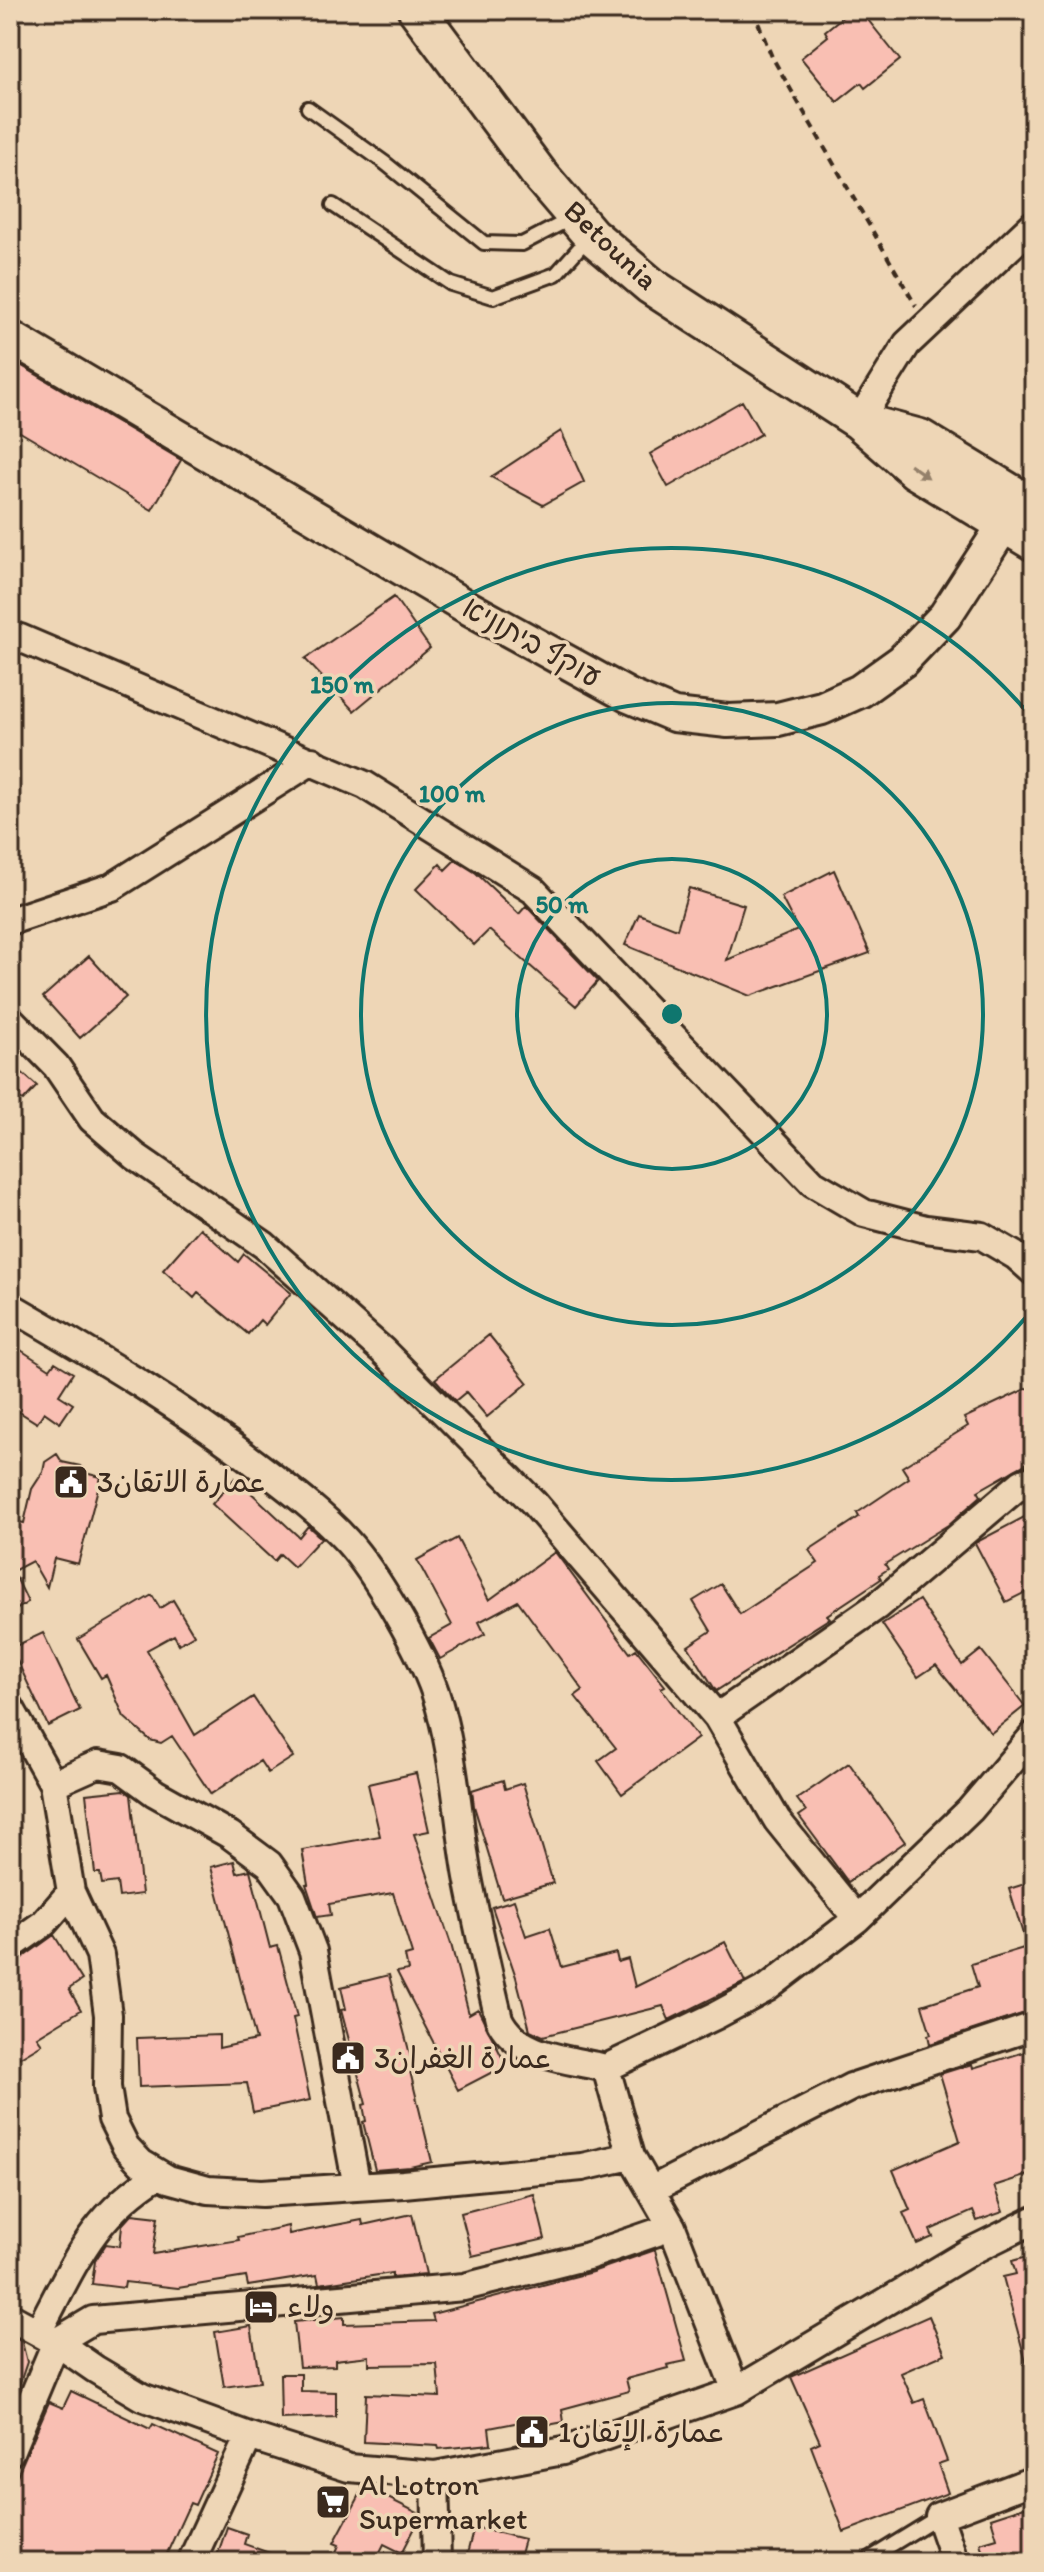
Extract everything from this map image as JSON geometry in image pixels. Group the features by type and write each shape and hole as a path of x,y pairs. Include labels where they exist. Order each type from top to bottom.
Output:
{"main road":[{"name":"Betounia","path":"417,10 539,174 583,225 651,286 859,421 915,470 1019,510 1034,542"}],"street":[{"path":"859,421 907,344 1034,224"},
{"name":"עוקף ביתוניא","path":"10,337 467,607 629,696 674,715 728,721 778,719 822,708 860,691 902,661 945,616 1019,510"},
{"path":"10,636 365,785 533,890 813,1183 864,1213 926,1229 982,1236 1016,1256 1034,1272"},
{"path":"10,921 112,887 312,761"},
{"path":"10,1019 56,1066 92,1119 135,1156 264,1245 383,1351 533,1502 717,1717 777,1820 857,1919"},
{"path":"10,1306 136,1380 231,1445 311,1506 348,1543 418,1652 435,1691 453,1759 468,1876 499,2019 505,2032 528,2048 606,2068 767,1988 857,1919 970,1810 1034,1735"},
{"path":"717,1717 877,1606 1022,1483 1034,1479"},
{"path":"10,1707 53,1784 71,1892 100,1955 108,2015 107,2087 112,2119 126,2147 141,2163 159,2174 208,2190 249,2192 357,2187 582,2167 631,2156"},
{"path":"53,1784 98,1764 121,1768 155,1793 230,1835 269,1864 292,1896 313,1951 357,2187"},
{"path":"10,1947 44,1923 71,1892"},
{"path":"651,2190 851,2087 1034,2026"},
{"path":"606,2068 631,2156 672,2227 736,2391"},
{"path":"10,2452 47,2337 92,2233 133,2190 159,2174"},
{"path":"10,2317 142,2397 349,2468 435,2475 563,2451 736,2391 971,2251 1034,2220"},
{"path":"47,2337 93,2320 464,2287 588,2256 672,2227"},
{"path":"191,2562 249,2436"},
{"path":"435,2475 437,2562"},
{"path":"955,2562 939,2516 1034,2480"}],"lane":[{"path":"308,108 385,163 484,243 522,244 583,225"},
{"path":"333,205 451,284 493,297 556,274 583,225"},
{"path":"864,2562 939,2516"}],"path":[{"path":"753,10 772,57 927,326"}],"building":[{"path":"851,10 860,10 900,60 865,88 861,83 837,102 801,58 828,36 825,31"},
{"path":"10,359 181,460 152,510 10,426"},
{"path":"742,401 761,434 668,487 650,454"},
{"path":"561,431 584,482 543,505 491,477"},
{"path":"394,597 430,648 354,711 305,659"},
{"path":"455,860 476,873 519,914 526,906 598,981 576,1006 489,930 474,945 416,889 440,864 445,870"},
{"path":"834,870 870,953 750,996 625,945 639,914 677,929 689,888 744,905 727,960 798,930 781,897"},
{"path":"89,956 126,997 80,1038 43,997"},
{"path":"10,1062 37,1086 10,1110"},
{"path":"200,1228 238,1262 244,1254 291,1293 265,1325 260,1320 248,1334 198,1293 194,1298 163,1270"},
{"path":"489,1335 528,1383 487,1417 466,1392 455,1401 435,1379"},
{"path":"10,1343 50,1369 55,1362 73,1373 59,1395 73,1404 60,1423 44,1412 37,1423 10,1406"},
{"path":"1034,1385 1034,1459 978,1491 981,1496 948,1525 885,1564 888,1569 879,1575 881,1579 827,1615 830,1618 716,1691 688,1646 711,1631 693,1601 721,1584 740,1614 818,1563 809,1550 859,1517 857,1513 909,1478 902,1467 968,1426 964,1418"},
{"path":"57,1454 62,1462 80,1466 85,1473 101,1477 78,1564 54,1558 47,1587 32,1561 13,1571 28,1602 10,1614 10,1520 24,1523 32,1489 43,1472 45,1462"},
{"path":"235,1478 299,1537 308,1526 321,1538 294,1567 280,1554 274,1561 212,1504"},
{"path":"1034,1512 1034,1588 1006,1602 975,1543"},
{"path":"457,1538 489,1600 555,1552 630,1653 636,1649 665,1686 661,1688 698,1738 622,1794 598,1761 616,1748 575,1696 583,1690 518,1601 479,1622 485,1634 440,1659 429,1638 452,1625 417,1560"},
{"path":"152,1595 160,1608 173,1600 194,1635 179,1644 174,1635 147,1650 195,1735 253,1697 293,1757 268,1773 260,1761 211,1794 172,1736 161,1743 150,1740 124,1717 106,1675 101,1678 78,1639"},
{"path":"919,1600 962,1665 981,1650 1025,1706 991,1733 936,1665 918,1677 882,1624"},
{"path":"43,1633 80,1710 48,1726 11,1648"},
{"path":"849,1763 905,1842 848,1882 799,1816 806,1811 797,1799"},
{"path":"416,1773 429,1831 414,1834 451,1944 469,2014 478,2009 506,2065 458,2090 397,1972 408,1970 405,1956 412,1954 393,1893 329,1904 331,1915 317,1917 306,1884 302,1850 380,1836 368,1784"},
{"path":"503,1780 505,1789 523,1783 553,1883 502,1898 472,1790"},
{"path":"124,1790 131,1795 142,1894 119,1897 117,1882 102,1884 100,1873 95,1873 86,1794"},
{"path":"234,1861 237,1873 250,1870 270,1948 278,1946 297,2017 293,2018 310,2100 253,2112 247,2083 139,2087 137,2038 219,2035 219,2048 256,2040 211,1867"},
{"path":"1034,1881 1034,2010 930,2044 928,2035 931,2034 922,2005 978,1987 971,1964 1027,1947 1009,1889"},
{"path":"514,1900 526,1936 550,1928 562,1967 616,1953 618,1962 628,1959 635,1987 725,1942 745,1982 669,2020 663,2006 543,2036 530,2030 492,1907"},
{"path":"54,1935 82,1980 69,1989 81,2010 37,2037 42,2044 10,2063 10,1963"},
{"path":"389,1975 412,2062 408,2063 432,2162 375,2170 363,2122 366,2121 363,2105 366,2104 341,2010 346,2009 341,1987"},
{"path":"1034,2049 1034,2173 994,2186 1003,2212 977,2221 973,2211 930,2230 933,2237 917,2244 903,2213 910,2210 893,2170 960,2141 940,2074 972,2064 973,2068"},
{"path":"534,2194 545,2239 472,2256 461,2213"},
{"path":"132,2214 158,2217 153,2254 239,2240 238,2237 288,2226 289,2234 362,2220 363,2225 412,2214 426,2274 392,2277 392,2273 319,2284 317,2275 248,2286 246,2277 178,2288 125,2282 124,2288 92,2284 95,2261 106,2244 120,2246 122,2225"},
{"path":"655,2250 686,2361 626,2379 629,2391 562,2409 564,2422 532,2428 531,2420 489,2428 491,2444 439,2449 438,2446 364,2442 366,2394 440,2397 437,2364 369,2365 369,2356 335,2360 335,2366 299,2367 294,2322 344,2317 344,2324 434,2321 432,2314 592,2272"},
{"path":"1034,2255 1034,2372 1029,2373 1003,2277 1016,2274 1012,2261"},
{"path":"929,2316 945,2354 901,2373 914,2403 924,2399 947,2461 938,2464 948,2493 844,2532 811,2446 820,2442 791,2377"},
{"path":"251,2326 260,2382 224,2387 215,2332"},
{"path":"10,2335 22,2342 27,2362 13,2403 10,2403"},
{"path":"280,2374 301,2374 301,2391 336,2392 336,2417 281,2419"},
{"path":"71,2391 150,2429 153,2424 218,2454 195,2505 190,2503 163,2562 10,2562 10,2492 49,2402 63,2408"},
{"path":"362,2485 420,2514 420,2518 402,2553 384,2544 375,2562 332,2562 339,2545 334,2543 362,2491"},
{"path":"1034,2504 1034,2562 986,2562 980,2543 997,2538 991,2518"},
{"path":"227,2527 247,2534 244,2544 289,2562 215,2562"},
{"path":"474,2527 524,2539 518,2562 465,2562"}],"place":[{"name":"عمارة الاتقان3","path":"71,1482"},
{"name":"عمارة الغفران3","path":"348,2058"},
{"name":"ولاء","path":"261,2307"},
{"name":"عمارة الإتقان1","path":"532,2432"},
{"name":"Al Lotron Supermarket","path":"333,2502"}]}
